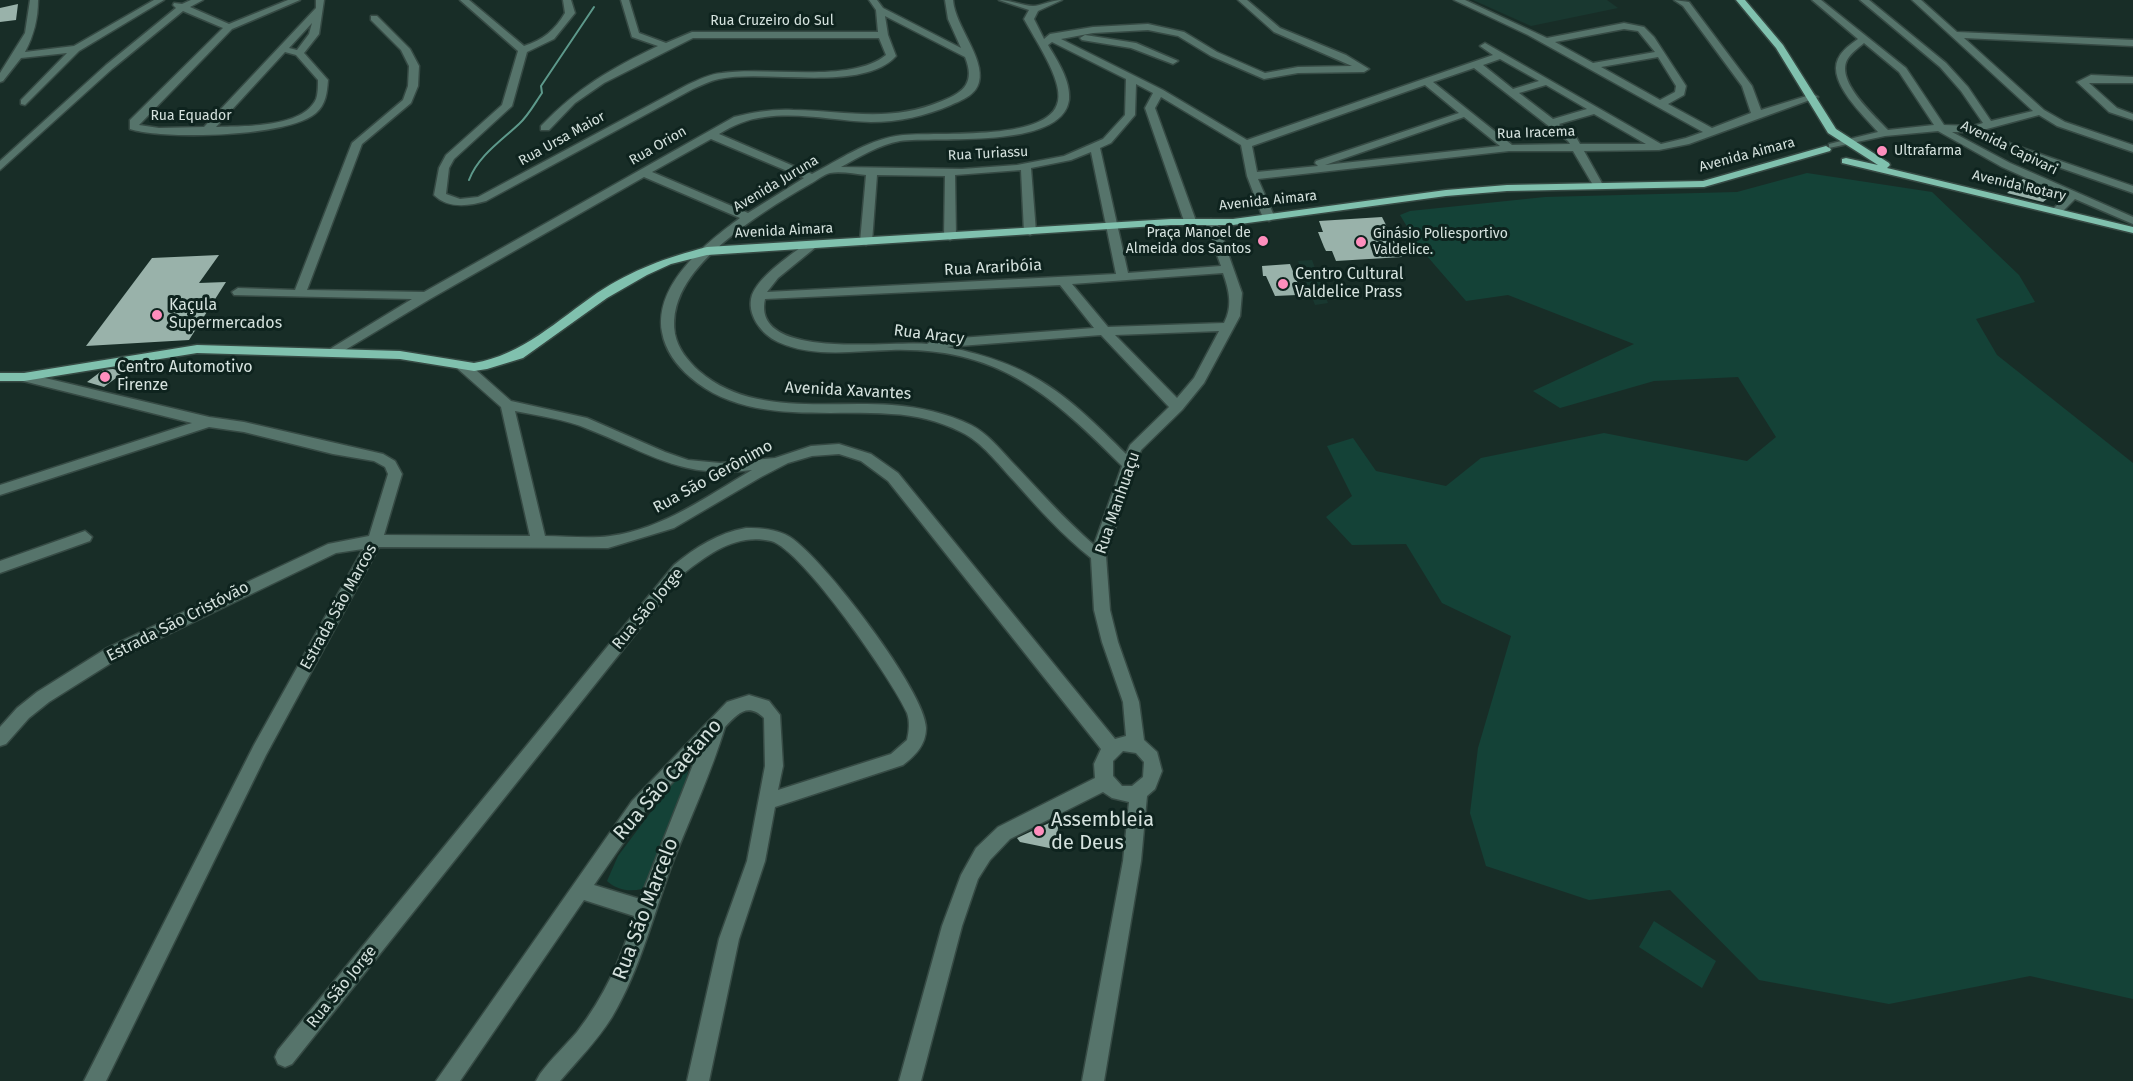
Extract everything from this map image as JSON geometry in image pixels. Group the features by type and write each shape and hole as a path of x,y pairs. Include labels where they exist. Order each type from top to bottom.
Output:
{"main road":[{"name":"Avenida Rotary","path":"1740,0 1780,47 1813,97 1825,120 1845,142 1898,172"},
{"name":"Avenida Rotary","path":"1825,120 1829,147"},
{"name":"Avenida Aimara","path":"707,251 1269,218 1446,193 1507,188 1704,184 1829,147"},
{"path":"1829,147 1846,148 1857,154 1856,159 1843,160 1831,156 1829,147"},
{"name":"Avenida Rotary","path":"1794,158 1843,160 2133,230"},
{"name":"Avenida Juruna","path":"463,366 487,365 518,355 603,295 643,272 667,261 707,251"},
{"path":"0,377 24,377 197,349 400,355 463,366"}],"street":[{"path":"0,80 19,55 33,24 34,0"},
{"path":"25,102 76,49 160,0 229,27 296,0"},
{"path":"0,167 109,67 182,7 199,0"},
{"path":"464,0 523,50 551,39 570,13 571,2"},
{"path":"625,0 635,34 666,46"},
{"path":"873,0 880,10 967,55"},
{"name":"Rua Orion","path":"334,352 426,296 738,119 761,114 892,120 922,114 967,93 972,86 974,72 951,14 949,0"},
{"path":"1003,0 1034,9 1059,0"},
{"path":"1041,45 1052,38 1106,28 1160,28 1181,34 1214,54 1259,75 1272,76 1298,70 1364,69 1343,57 1277,30 1242,0"},
{"path":"1458,0 1546,40 1713,133"},
{"name":"Avenida Capivari","path":"1816,0 1911,80 1944,129 1987,156 2133,221"},
{"path":"1864,0 1943,65 1965,89 1988,124"},
{"path":"1916,0 2040,112 2061,124 2133,149"},
{"path":"1682,2 1748,86 1757,114"},
{"path":"207,130 320,4"},
{"path":"282,49 299,53 314,34 320,4"},
{"path":"1034,9 1029,20 1034,30 1159,92 1246,144 1252,176 1269,218"},
{"name":"Rua Ursa Maior","path":"523,50 507,106 450,157 440,185 440,195 446,199 461,202 482,199 690,87 717,76 852,72 881,67 891,56 883,35 880,10"},
{"path":"300,292 357,144 407,101 413,86 414,66 409,57 374,18"},
{"name":"Rua Equador","path":"229,27 134,122 134,127 153,131 274,128 316,106 322,98 323,80 299,53"},
{"path":"1546,40 1631,27 1644,31 1677,76 1681,89 1675,97 1660,104"},
{"name":"Avenida Juruna","path":"707,251 747,217 828,170 892,140 920,135 1008,134 1046,122 1060,111 1064,100 1064,88 1061,78 1034,30"},
{"path":"934,38 952,38 960,33"},
{"name":"Rua Cruzeiro do Sul","path":"545,128 573,99 666,46 700,34 883,35"},
{"path":"1956,35 2133,43"},
{"path":"1064,36 1115,41 1148,50 1173,61"},
{"path":"1864,39 1843,57 1841,71 1855,101 1885,133"},
{"path":"1485,46 1659,147"},
{"path":"19,55 76,49"},
{"path":"1592,66 1661,54"},
{"path":"1246,144 1478,66 1502,55"},
{"path":"1478,66 1553,122 1578,147 1598,185"},
{"path":"1131,78 1135,92 1133,109 1150,108"},
{"path":"2133,80 2091,78 2084,80 2082,84 2113,110 2133,117"},
{"path":"1428,82 1509,148"},
{"path":"1513,92 1547,82"},
{"path":"1159,92 1150,108 1190,221"},
{"name":"Rua Iracema","path":"1252,176 1509,148 1659,147 1713,133 1757,114 1813,97"},
{"name":"Rua Turiassu","path":"828,170 872,172 1026,169 1095,148 1119,130 1133,109"},
{"path":"1553,122 1596,110"},
{"path":"1829,147 1885,133 1973,129 2040,112"},
{"path":"1296,172 1467,113"},
{"path":"1855,148 1944,129"},
{"path":"1973,129 2010,147 2133,190"},
{"path":"709,134 813,178"},
{"path":"1095,148 1123,277"},
{"path":"1350,152 1362,164"},
{"path":"1026,169 1030,232"},
{"path":"950,171 950,237"},
{"path":"642,172 747,217"},
{"path":"866,242 872,172"},
{"path":"2057,211 2073,195"},
{"name":"Rua Manhuaçu","path":"1136,746 1131,702 1110,642 1102,610 1098,556 1129,465 1142,439 1177,407 1199,380 1229,327 1237,304 1228,269 1211,222"},
{"path":"758,296 768,281 812,245"},
{"name":"Avenida Xavantes","path":"707,251 681,281 670,301 667,317 668,336 674,354 693,372 719,390 764,405 901,410 925,413 953,422 970,430 987,444 1063,525 1098,556"},
{"name":"Rua Araribóia","path":"758,296 1063,281 1228,269"},
{"path":"1063,281 1104,331 1177,407"},
{"path":"238,292 426,296"},
{"name":"Rua Aracy","path":"758,296 757,303 764,327 773,336 791,343 841,347 909,346 965,355 1024,374 1069,406 1129,465"},
{"path":"909,346 1104,331 1229,327"},
{"path":"463,366 507,405 561,416 591,425 669,460 702,467 720,468 775,462"},
{"name":"Estrada São Marcos","path":"24,377 210,422 378,457 390,464 394,474 375,541 260,750 95,1081"},
{"path":"507,405 538,540"},
{"path":"0,490 130,445 210,422"},
{"name":"Rua São Gerônimo","path":"375,541 608,542 630,538 677,520 745,482 775,462 804,453 842,449 862,454 880,464 1112,749"},
{"path":"720,468 745,482"},
{"name":"Rua São Jorge","path":"285,1057 679,569 708,545 750,534 776,536 787,542 832,585 879,653 916,714 919,733 911,749 897,760 769,801"},
{"path":"0,567 85,537"},
{"name":"Estrada São Cristóvão","path":"0,739 36,702 113,653 315,555 353,543 375,541"},
{"name":"Rua São Caetano","path":"447,1081 638,807 733,707 750,702 763,706 772,715 774,766 756,861 729,939 698,1081"},
{"name":"Rua São Marcelo","path":"547,1081 603,1013 620,982 638,939 645,910 719,722"},
{"path":"1126,745 1136,746 1144,750 1154,764 1152,780 1139,791 1120,792 1105,782 1100,768 1102,760 1112,749 1126,745"},
{"path":"910,1081 952,926 970,875 983,854 1004,833 1105,782"},
{"path":"1093,1081 1132,861 1139,791"},
{"path":"580,890 645,910"}],"shaded area":[{"path":"1473,0 1607,0 1618,8 1531,26"},
{"path":"1807,173 1932,192 2019,275 2035,302 1976,319 1997,355 2133,463 2133,999 2030,976 1889,1004 1759,980 1670,890 1589,900 1486,866 1470,813 1478,748 1511,636 1442,603 1406,544 1352,545 1326,517 1352,496 1327,446 1353,438 1376,471 1446,486 1481,458 1604,433 1747,461 1776,437 1738,377 1654,381 1560,408 1533,391 1634,344 1508,295 1466,301 1420,248 1400,215 1410,211 1545,197 1737,192"},
{"path":"1312,260 1328,303 1315,305 1298,261"},
{"path":"683,769 688,771 676,817 658,862 642,889 623,889 611,884 607,881 618,856"},
{"path":"1654,921 1716,961 1702,988 1639,947"}],"building":[{"path":"18,4 16,20 0,22 0,8"},
{"path":"2023,179 2055,193 2043,202 2007,193"},
{"name":"Ginásio Poliesportivo Valdelice.","path":"1382,217 1402,257 1336,261 1332,251 1326,251 1318,232 1323,232 1319,221"},
{"name":"Kaçula Supermercados","path":"219,255 199,283 226,282 189,340 86,346 152,258"},
{"name":"Centro Cultural Valdelice Prass","path":"1290,264 1301,291 1296,291 1297,295 1275,296 1266,276 1263,276 1262,266"},
{"name":"Centro Automotivo Firenze","path":"113,369 124,372 104,387 87,382 103,370"},
{"name":"Assembleia de Deus","path":"1060,818 1054,849 1020,842 1017,838"}],"waterway":[{"path":"469,180 484,156 528,113 542,93 541,86 594,7"}],"place":[{"name":"Ultrafarma","path":"1882,151"},
{"name":"Praça Manoel de Almeida dos Santos","path":"1263,241"},
{"name":"Ginásio Poliesportivo Valdelice.","path":"1361,242"},
{"name":"Centro Cultural Valdelice Prass","path":"1283,284"},
{"name":"Kaçula Supermercados","path":"157,315"},
{"name":"Centro Automotivo Firenze","path":"105,377"},
{"name":"Assembleia de Deus","path":"1039,831"}]}
